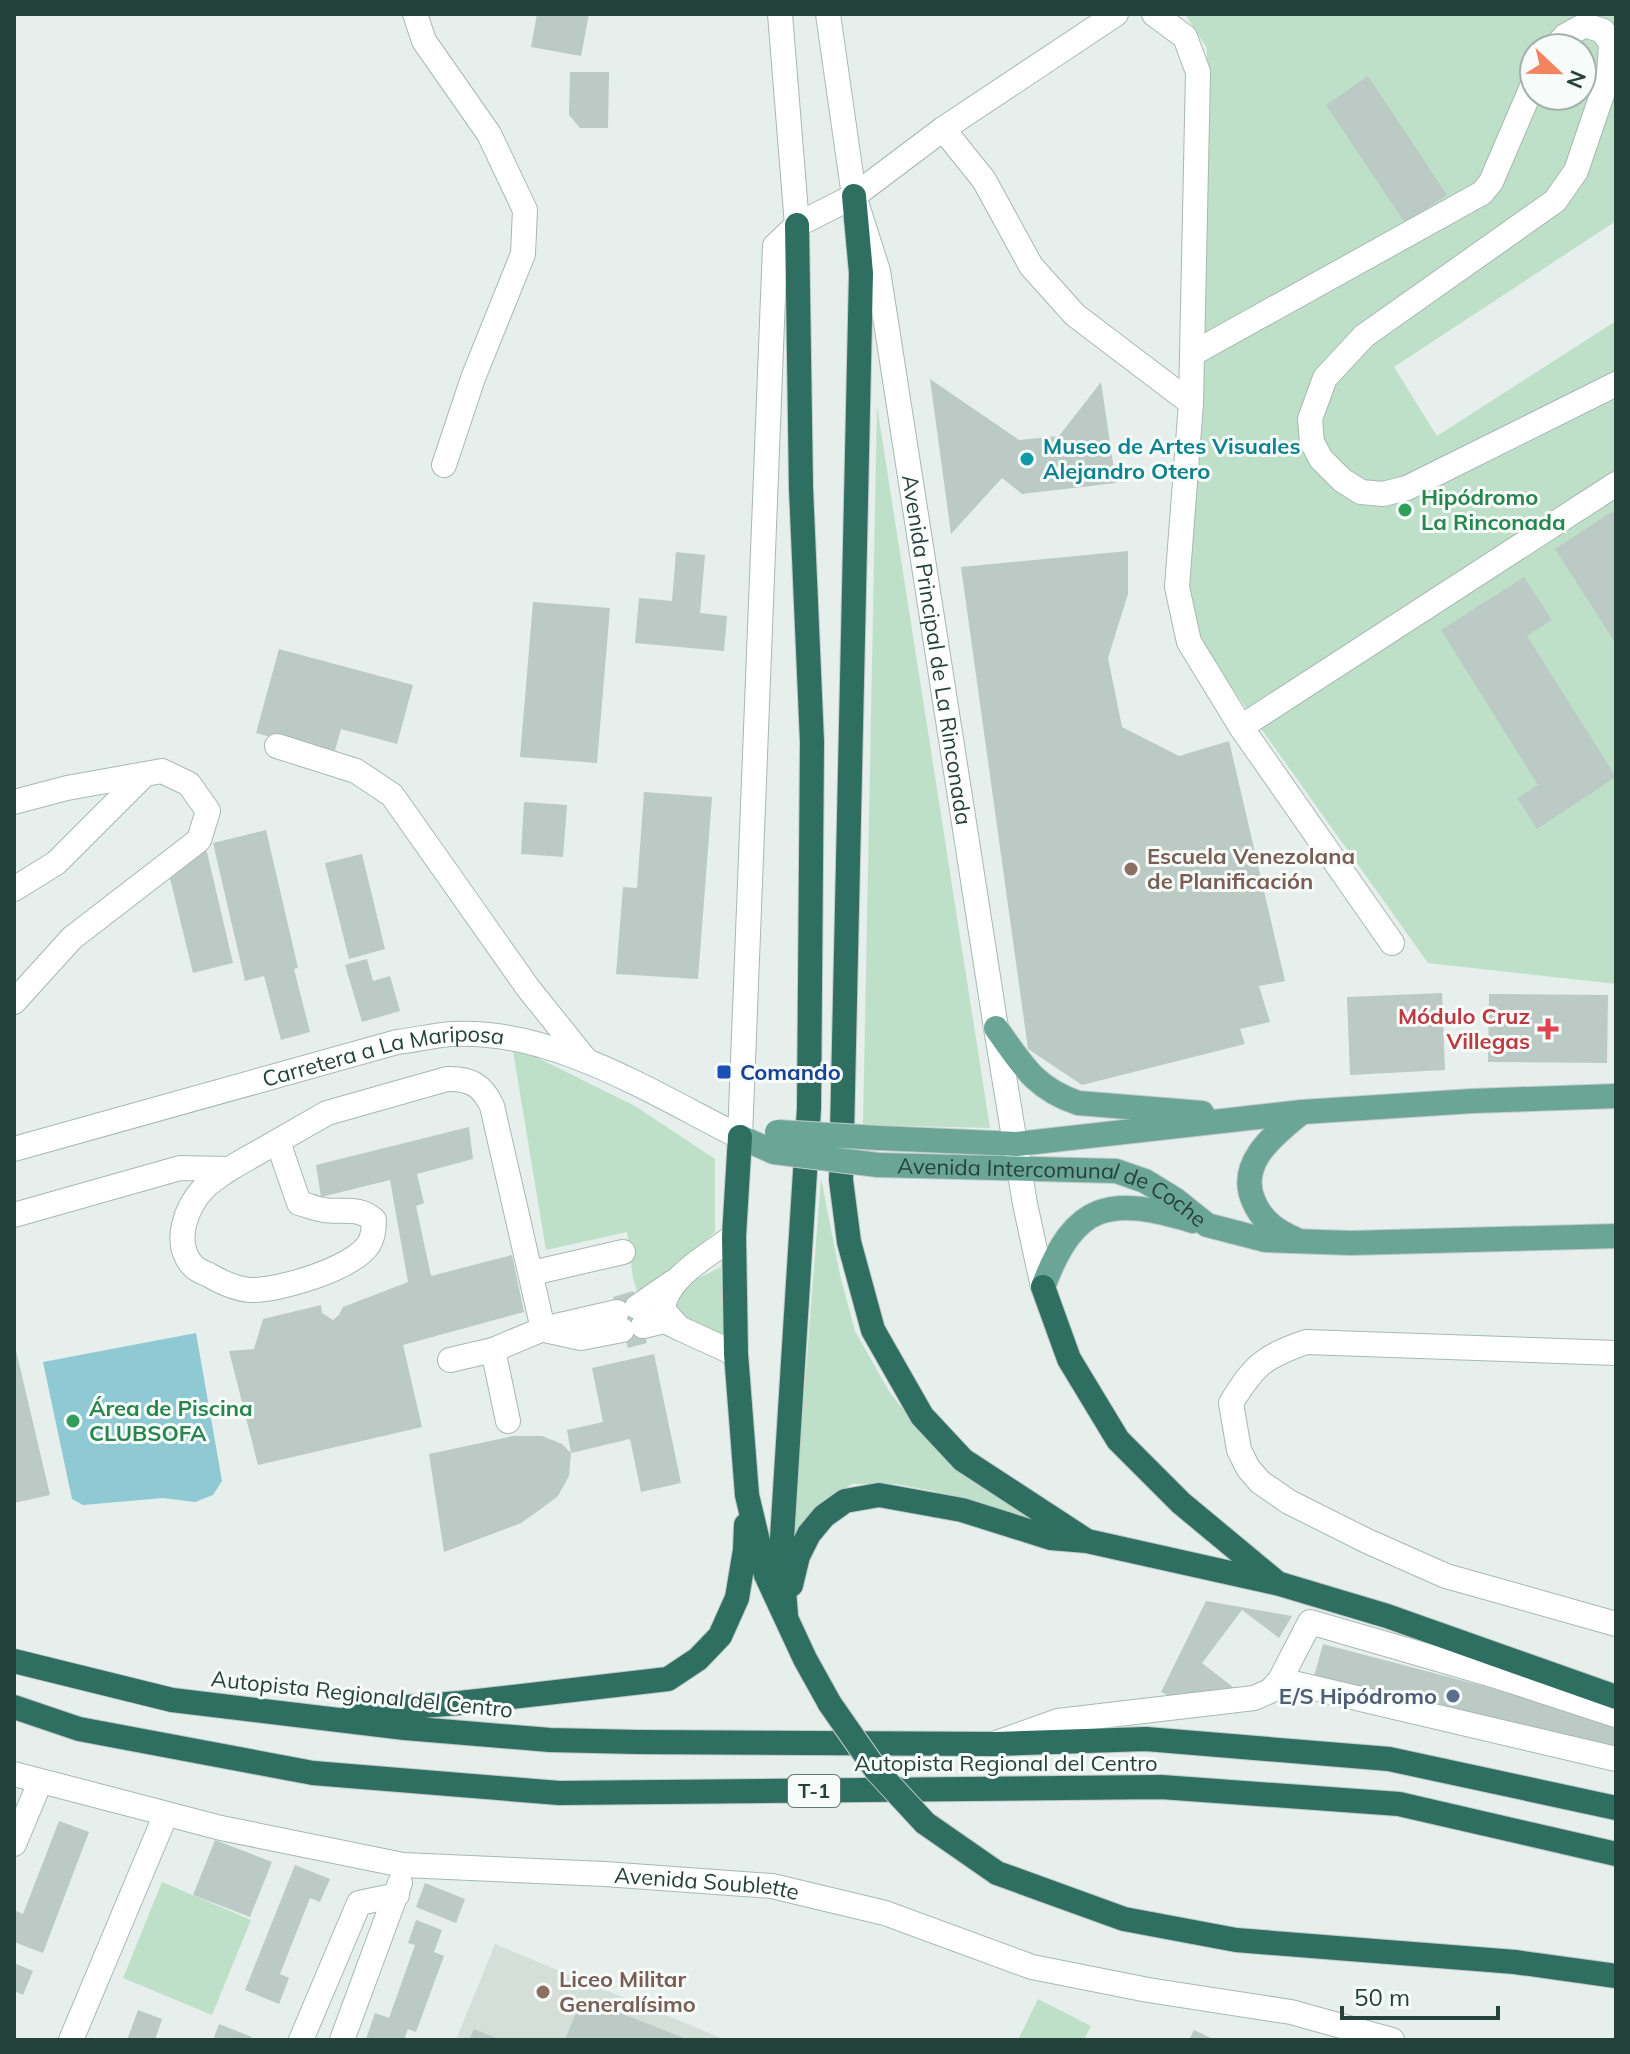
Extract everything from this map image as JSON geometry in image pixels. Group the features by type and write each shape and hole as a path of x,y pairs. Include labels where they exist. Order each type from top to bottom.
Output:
{"highway":[{"path":"854,196 861,289 841,1180 849,1242 873,1330 922,1416 963,1460 1087,1541"},
{"path":"786,1615 781,1554 809,1108 812,742 801,488 797,225"},
{"path":"304,1715 460,1703 668,1679 698,1659 720,1636 737,1598 745,1550 747,1495 736,1354 734,1236 740,1137"},
{"path":"1043,1287 1069,1359 1118,1440 1181,1503 1280,1584"},
{"path":"747,1495 766,1575 830,1704 876,1770 925,1823 997,1873 1124,1919 1236,1940 1515,1962 1616,1976"},
{"path":"786,1615 798,1556 809,1534 824,1516 845,1501 879,1495 962,1510 1051,1538 1087,1541 1280,1584 1387,1616 1616,1697"},
{"name":"Autopista Regional del Centro","path":"14,1661 172,1700 405,1728 550,1740 995,1744 1146,1739 1389,1759 1616,1808"},
{"name":"Autopista Regional del Centro","path":"14,1707 79,1729 313,1773 559,1793 1161,1787 1399,1804 1616,1854"}],"main road":[{"path":"996,1028 1027,1072 1050,1092 1064,1098 1078,1103 1191,1111 1232,1120"},
{"name":"Avenida Intercomunal de Coche","path":"740,1137 878,1165 1019,1155 1232,1120 1302,1112 1616,1096"},
{"path":"1302,1112 1265,1146 1254,1161 1248,1178 1250,1194 1266,1222 1304,1243"},
{"name":"Avenida Intercomunal de Coche","path":"776,1142 879,1138 1019,1155 1116,1171 1145,1181 1176,1200 1207,1225 1265,1240 1304,1243 1616,1236"},
{"path":"1043,1287 1053,1260 1075,1228 1086,1217 1104,1209 1126,1207 1157,1210 1207,1225"}],"street":[{"path":"415,14 424,41 489,134 525,210 523,254 473,378 444,465"},
{"path":"780,14 797,225"},
{"name":"Avenida Principal de La Rinconada","path":"828,14 854,196 878,271 996,1028 1025,1204 1043,1287"},
{"path":"740,1137 775,246 797,225 854,196 943,129 1116,14"},
{"path":"1154,14 1185,37 1198,72 1191,403 1177,587 1189,642 1241,727 1392,943"},
{"path":"1572,32 1585,25 1603,31 1611,44 1609,74 1598,106"},
{"path":"1192,354 1482,193 1491,182 1521,112"},
{"path":"1596,112 1576,171 1555,201 1364,336 1325,378 1310,419 1312,442 1321,459 1342,480 1361,492 1383,494 1407,488 1616,384"},
{"path":"943,129 984,180 1031,266 1075,315 1191,403"},
{"path":"1241,727 1616,484"},
{"path":"277,746 356,771 392,795 528,988 585,1059"},
{"path":"14,802 67,788 162,771 189,784 208,811 199,840 72,938 14,1002"},
{"path":"14,889 56,863 145,774"},
{"name":"Carretera a La Mariposa","path":"14,1149 397,1042 454,1034 513,1038 585,1059 740,1137"},
{"path":"278,1142 299,1203 325,1211 365,1212 374,1220 368,1246 353,1259 315,1277 250,1290 223,1283 193,1267 184,1249 183,1224 194,1200 206,1186 229,1169 327,1113 447,1079 463,1078 478,1085 492,1106 543,1329"},
{"path":"14,1215 180,1168 229,1169"},
{"path":"450,1360 493,1350 543,1329 581,1338 630,1319 734,1236"},
{"path":"532,1273 623,1252"},
{"path":"678,1279 663,1303 663,1310 679,1328"},
{"path":"630,1319 665,1321 736,1354"},
{"path":"1616,1353 1306,1342 1271,1354 1246,1379 1231,1403 1239,1450 1248,1468 1260,1482 1289,1502 1446,1576 1616,1624"},
{"path":"493,1350 508,1421"},
{"path":"995,1744 1058,1721 1254,1698 1270,1691 1280,1680 1310,1622 1496,1676 1616,1715"},
{"path":"1280,1680 1616,1759"},
{"name":"Avenida Soublette","path":"14,1774 221,1828 403,1865 772,1886 885,1913 1032,1967 1148,1990 1291,2012 1392,2040"},
{"path":"14,1844 40,1782"},
{"path":"71,2040 166,1814"},
{"path":"342,2040 397,1895 403,1865"},
{"path":"301,2040 359,1903 397,1895"}],"shaded area":[{"name":"Liceo Militar Generalísimo","path":"495,1944 726,2040 456,2040"}],"green space":[{"name":"Hipódromo La Rinconada","path":"1185,14 1616,14 1616,221 1394,367 1437,436 1616,321 1616,984 1428,963 1188,626 1207,48"},
{"path":"877,406 990,1128 863,1125"},
{"path":"512,1045 635,1106 715,1159 715,1232 640,1299 633,1279 627,1232 546,1250"},
{"path":"821,1178 840,1275 855,1331 890,1393 928,1440 1039,1524 933,1491 896,1484 852,1484 824,1500 793,1538"},
{"path":"721,1267 724,1339 685,1320 673,1305 685,1285"},
{"path":"162,1882 251,1920 212,2015 123,1978"},
{"path":"1038,1999 1091,2026 1084,2040 1018,2040"}],"water":[{"name":"Área de Piscina CLUBSOFA","path":"196,1333 222,1481 213,1495 195,1502 163,1498 83,1505 72,1499 43,1362"}],"building":[{"path":"537,14 589,14 581,56 531,47"},
{"path":"570,72 609,72 608,128 580,128 569,115"},
{"path":"1368,76 1447,195 1405,223 1326,105"},
{"name":"Museo de Artes Visuales Alejandro Otero","path":"930,379 1019,440 1059,436 1101,382 1116,483 1022,494 1002,478 951,534"},
{"path":"1616,509 1616,644 1555,549"},
{"name":"Escuela Venezolana de Planificación","path":"1128,551 1128,594 1108,658 1122,727 1179,756 1229,741 1285,981 1259,986 1270,1022 1240,1029 1245,1044 1082,1085 1028,1049 961,567"},
{"path":"676,552 705,555 700,613 727,616 724,651 635,643 639,598 672,601"},
{"path":"1524,577 1552,620 1527,636 1616,777 1537,829 1517,798 1538,785 1441,630"},
{"path":"533,602 610,608 597,763 520,757"},
{"path":"279,649 413,685 397,744 341,729 334,754 256,733"},
{"path":"644,792 712,797 698,979 616,974 623,887 637,888"},
{"path":"524,802 567,805 563,857 521,854"},
{"path":"266,830 310,1032 281,1040 264,976 245,981 213,843"},
{"path":"206,848 233,963 193,973 169,874"},
{"path":"362,854 385,949 349,959 325,863"},
{"path":"367,959 373,981 390,976 400,1011 362,1022 345,965"},
{"path":"1442,993 1445,1070 1350,1075 1347,997"},
{"name":"Módulo Cruz Villegas","path":"1489,994 1608,995 1607,1063 1488,1062"},
{"path":"469,1127 473,1159 417,1174 424,1203 416,1206 431,1276 512,1255 524,1312 403,1345 422,1427 258,1465 229,1351 254,1349 263,1319 321,1305 322,1313 333,1320 343,1307 408,1282 390,1180 321,1197 316,1165"},
{"path":"633,1291 647,1343 628,1348 613,1297"},
{"path":"14,1342 50,1495 14,1503"},
{"path":"654,1354 681,1483 641,1492 630,1439 571,1453 567,1430 603,1422 592,1368"},
{"path":"513,1436 542,1436 562,1444 571,1453 569,1476 558,1496 521,1523 444,1552 429,1454"},
{"path":"1206,1601 1292,1616 1279,1638 1242,1610 1202,1663 1238,1691 1180,1701 1161,1692"},
{"path":"1323,1644 1616,1721 1616,1755 1313,1680"},
{"path":"59,1821 89,1832 43,1953 14,1942 14,1910 23,1914"},
{"path":"215,1840 272,1862 250,1917 193,1895"},
{"path":"295,1865 330,1879 320,1902 310,1898 280,1974 289,1978 279,2004 245,1990"},
{"path":"425,1883 465,1899 456,1923 416,1907"},
{"path":"416,1920 442,1930 434,1952 444,1956 416,2032 408,2029 404,2040 366,2039 375,2013 389,2018 415,1945 408,1943"},
{"path":"14,1963 33,1971 23,1995 14,1991"},
{"path":"582,1998 689,2040 565,2040"},
{"path":"138,2010 162,2019 155,2040 127,2040"},
{"path":"219,2024 252,2037 250,2040 213,2040"},
{"path":"474,2029 501,2040 469,2040"},
{"path":"1194,2030 1215,2040 1189,2040"}],"place":[{"name":"Museo de Artes Visuales Alejandro Otero","path":"1027,459"},
{"name":"Hipódromo La Rinconada","path":"1405,510"},
{"name":"Escuela Venezolana de Planificación","path":"1131,869"},
{"name":"Módulo Cruz Villegas","path":"1548,1029"},
{"name":"Comando","path":"724,1072"},
{"name":"Área de Piscina CLUBSOFA","path":"73,1421"},
{"name":"E/S Hipódromo","path":"1453,1696"},
{"name":"Liceo Militar Generalísimo","path":"543,1992"}]}
